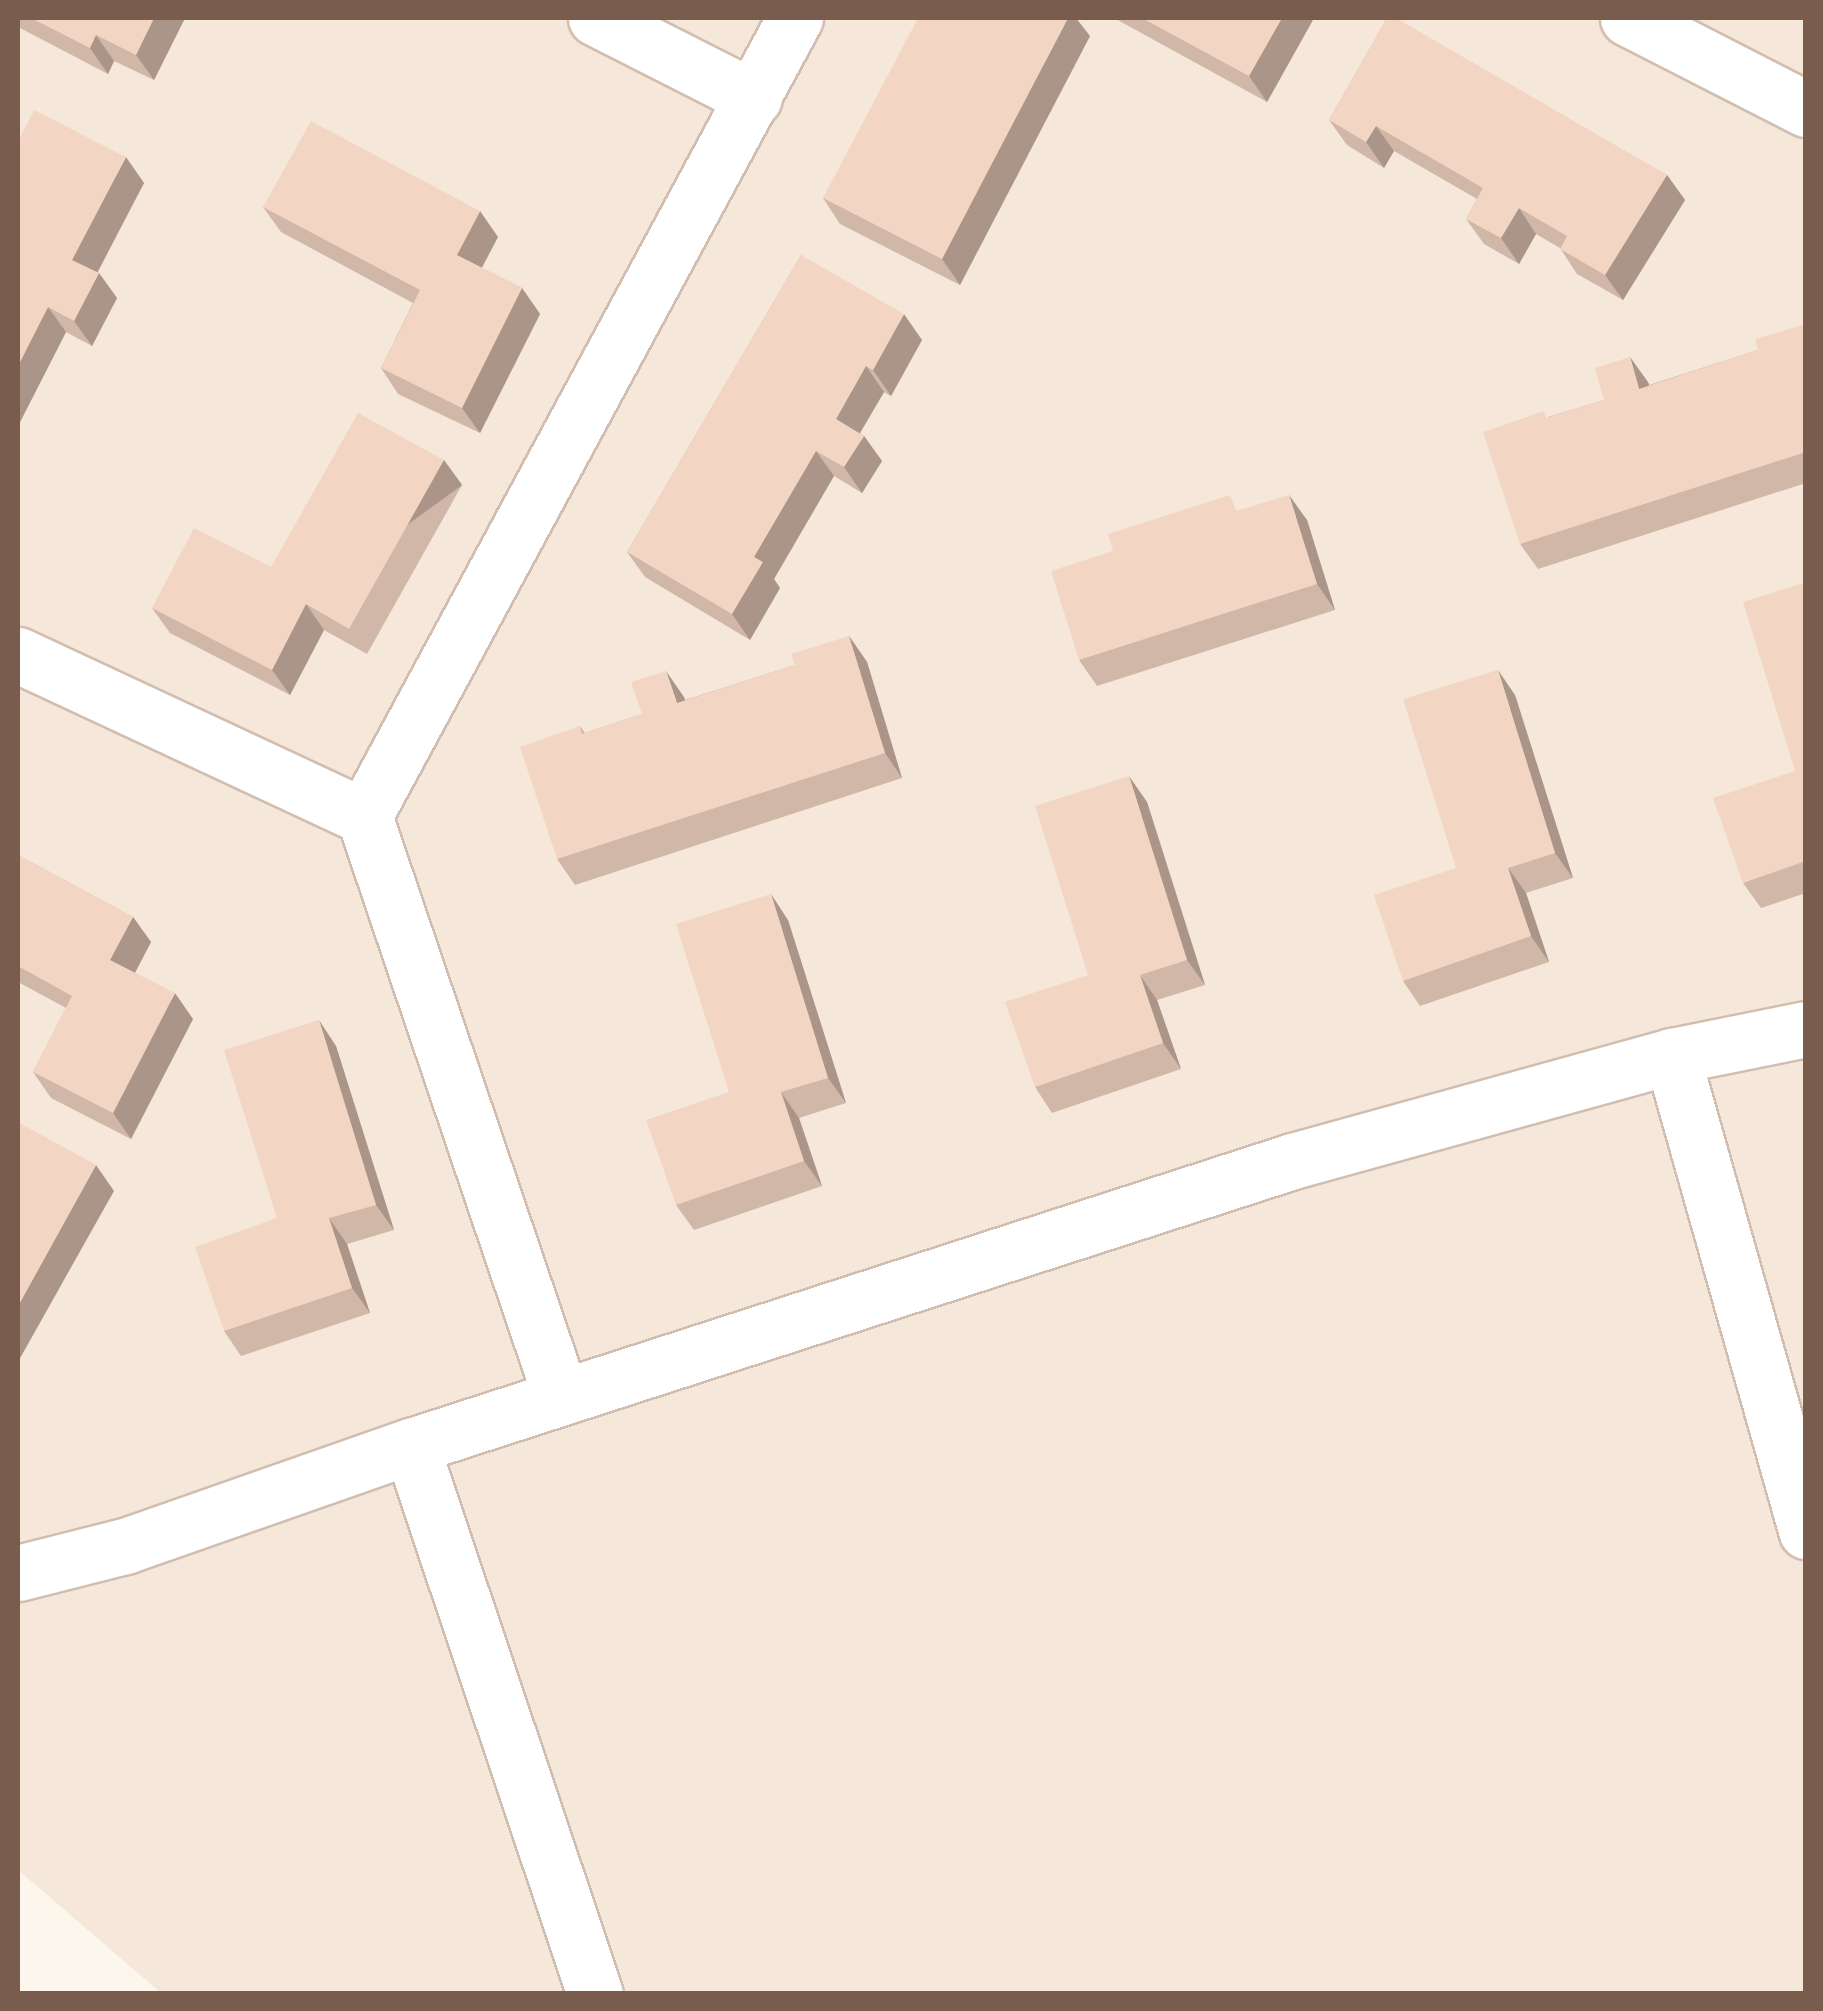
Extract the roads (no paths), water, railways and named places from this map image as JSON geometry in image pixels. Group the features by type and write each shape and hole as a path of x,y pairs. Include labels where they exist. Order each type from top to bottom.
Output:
{"street":[{"path":"596,18 754,98"},
{"path":"364,816 794,18"},
{"path":"1628,18 1806,110"},
{"path":"18,655 364,816 561,1397"},
{"path":"18,1573 126,1546 411,1446 1293,1161 1672,1056 1806,1029"},
{"path":"1672,1056 1806,1532"},
{"path":"411,1446 596,1994"}]}
